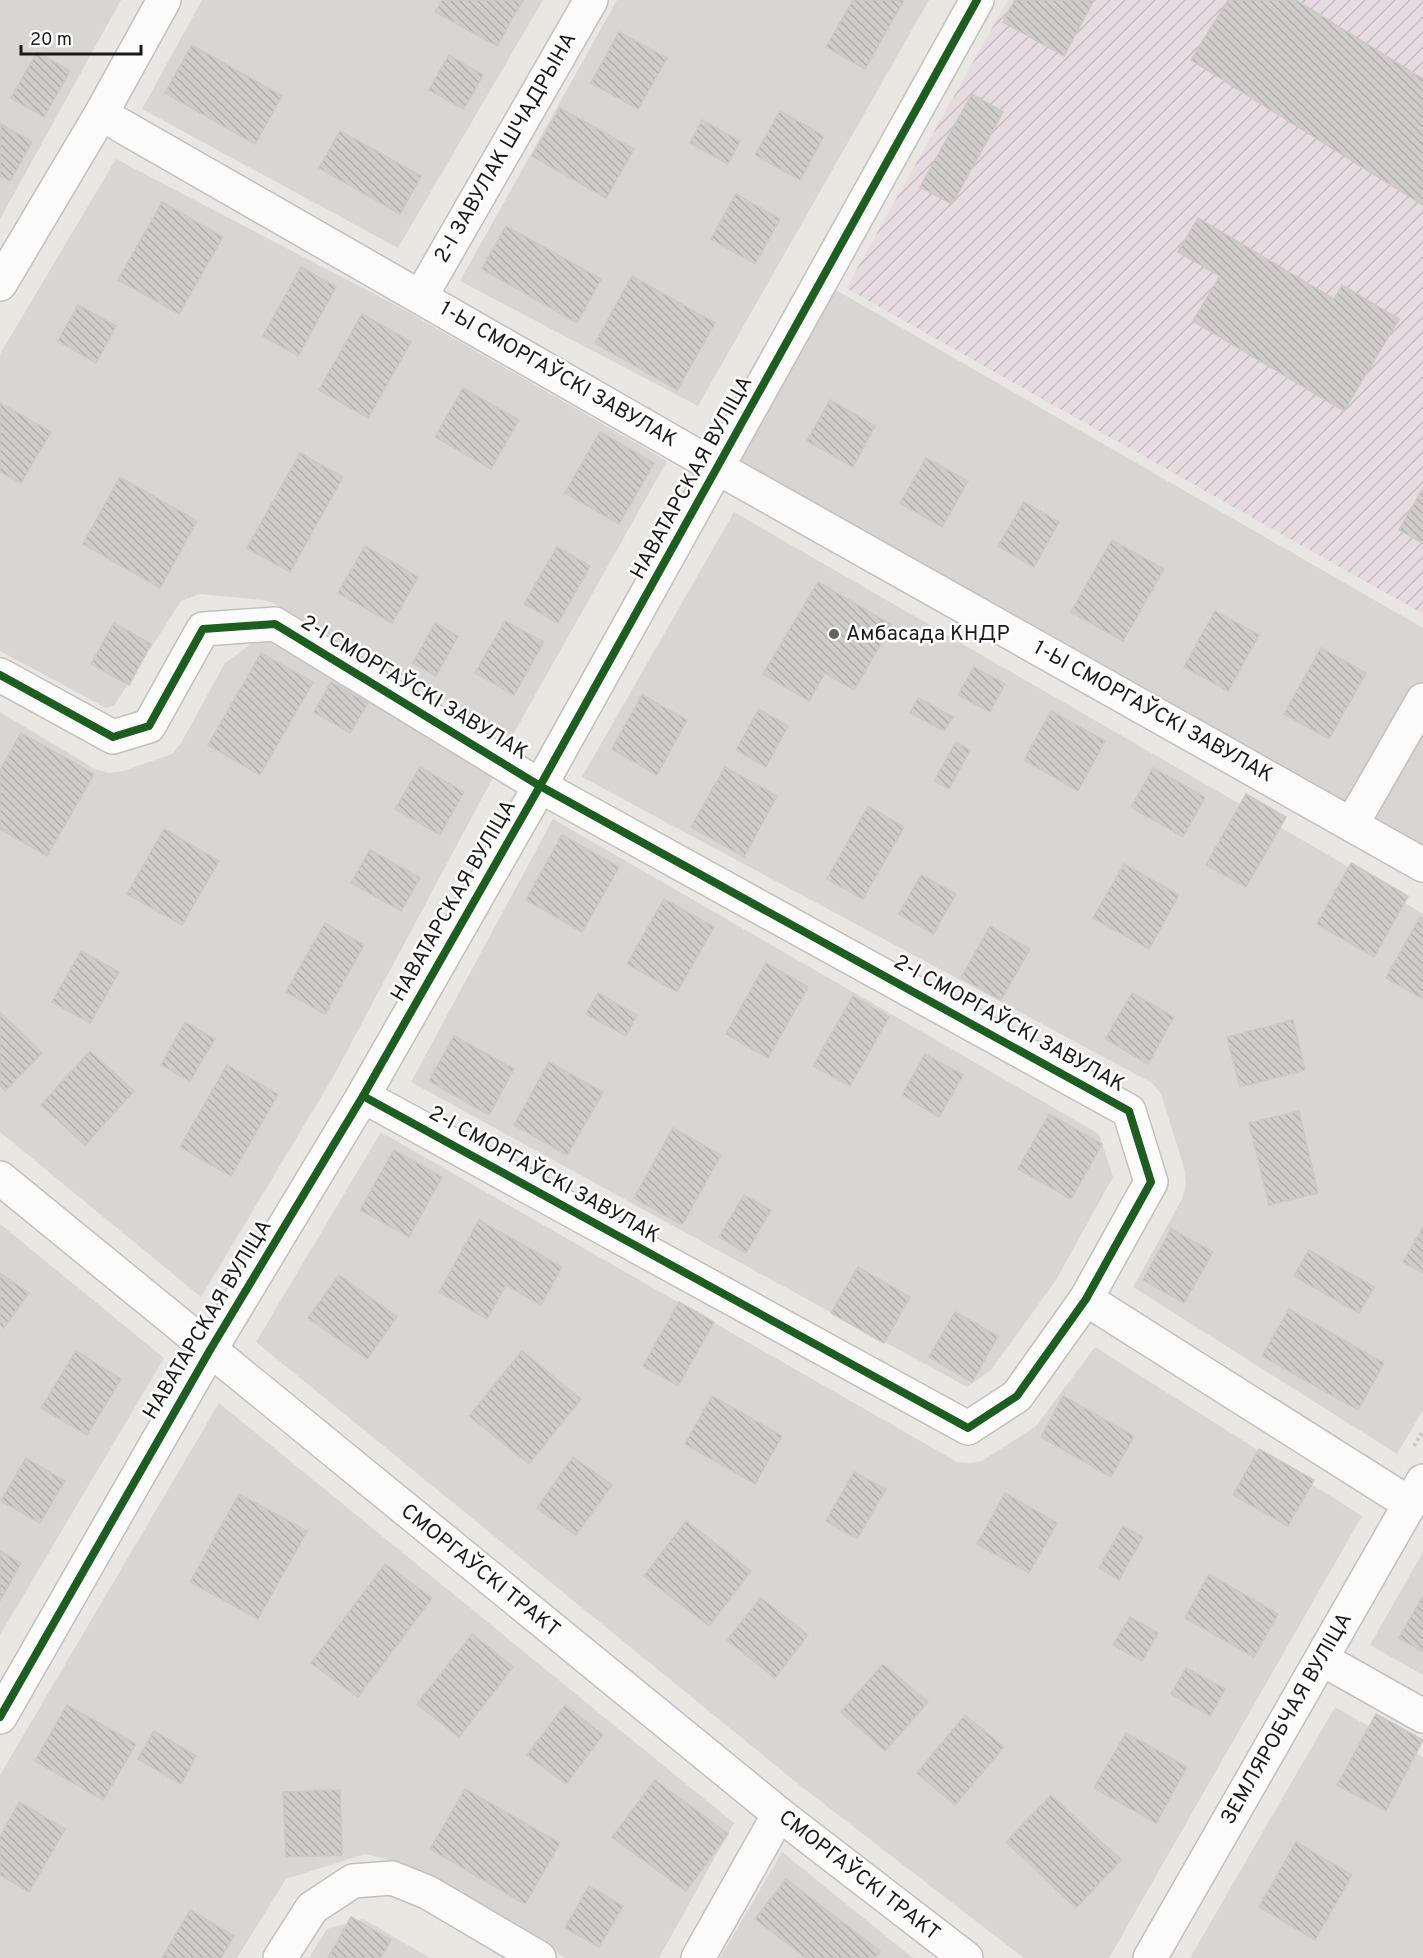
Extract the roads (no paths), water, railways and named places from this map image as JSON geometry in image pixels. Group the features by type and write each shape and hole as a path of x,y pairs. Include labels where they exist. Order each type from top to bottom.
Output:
{"street":[{"path":"0,284 101,114 164,0"},
{"name":"2-І ЗАВУЛАК ШЧАДРЫНА","path":"422,296 591,0"},
{"name":"НАВАТАРСКАЯ ВУЛІЦА","path":"0,1717 210,1350 363,1096 540,786 977,0"},
{"name":"1-Ы СМОРГАЎСКІ ЗАВУЛАК","path":"101,114 422,296 718,468 1423,865"},
{"name":"2-І СМОРГАЎСКІ ЗАВУЛАК","path":"0,675 113,737 149,726 203,629 275,624 540,786 1129,1111 1151,1182 1086,1299 1017,1396 968,1428 363,1096"},
{"path":"1352,824 1423,700"},
{"name":"СМОРГАЎСКІ ТРАКТ","path":"0,1178 779,1814 966,1958"},
{"path":"1086,1299 1416,1492"},
{"name":"ЗЕМЛЯРОБЧАЯ ВУЛІЦА","path":"1150,1958 1416,1492"},
{"path":"1322,1659 1423,1716"},
{"path":"698,1958 779,1814"},
{"path":"280,1958 312,1908 353,1881 392,1878 427,1892 539,1958"}],"place":[{"name":"Амбасада КНДР","path":"834,634"}]}
